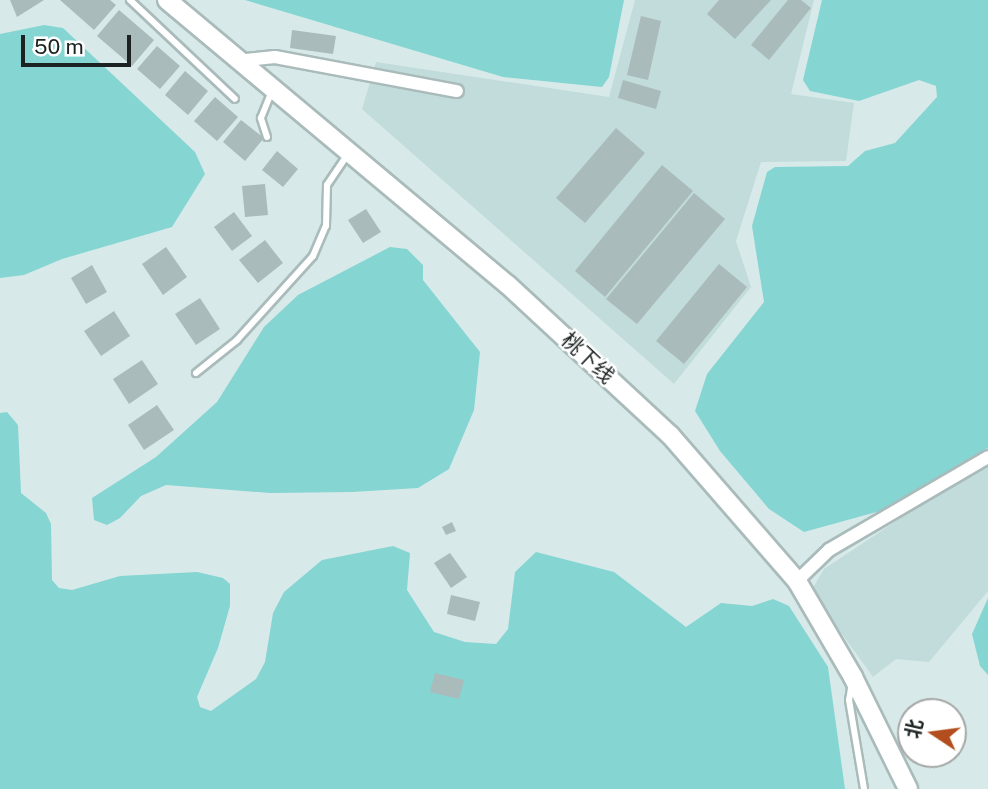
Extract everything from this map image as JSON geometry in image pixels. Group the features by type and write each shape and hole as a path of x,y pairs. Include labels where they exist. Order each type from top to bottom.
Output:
{"main road":[{"name":"桃下线","path":"167,3 508,285 670,435 797,581 853,677 908,789"}],"street":[{"path":"236,61 275,57 457,91"},
{"path":"797,581 829,550 988,457"}],"lane":[{"path":"130,0 235,99"},
{"path":"267,137 261,118 272,91"},
{"path":"195,373 237,340 313,256 326,226 327,185 349,154"},
{"path":"853,677 849,700 864,789"}],"shaded area":[{"path":"245,0 624,0 609,77 602,87 503,77"},
{"path":"635,0 814,0 791,94 854,103 846,161 761,162 736,241 751,287 674,384 362,109 376,62 609,97"},
{"path":"822,0 988,0 988,448 880,511 804,532 769,509 720,451 695,411 707,374 764,302 752,226 767,172 775,167 848,166 865,151 895,143 937,97 936,86 919,80 859,101 810,91 803,80"},
{"path":"44,25 63,28 195,152 205,174 172,227 62,259 24,275 0,278 0,34"},
{"path":"390,247 407,249 423,265 423,280 480,352 474,410 449,469 418,488 352,492 270,493 166,485 141,496 120,518 107,525 94,520 92,498 156,457 217,402 264,327 298,295"},
{"path":"7,412 18,425 21,493 46,513 51,524 52,580 59,588 72,590 120,576 197,572 223,578 230,584 230,606 218,648 197,697 200,707 211,711 256,679 265,662 273,613 284,592 322,560 393,546 410,553 407,590 434,632 465,642 496,644 508,629 515,572 536,552 614,572 686,627 721,603 752,606 773,599 789,606 828,667 845,789 0,789 0,413"},
{"path":"988,460 988,591 929,662 896,659 873,677 811,591 824,569"},
{"path":"988,598 988,675 980,666 972,634"}],"building":[{"path":"10,0 44,0 17,17"},
{"path":"60,0 110,0 116,5 94,30"},
{"path":"719,0 771,0 735,39 707,14"},
{"path":"788,0 801,0 811,8 769,60 751,45"},
{"path":"119,10 154,40 132,66 97,36"},
{"path":"641,16 661,21 648,80 627,75"},
{"path":"292,30 336,36 333,54 290,48"},
{"path":"157,46 180,66 160,89 137,69"},
{"path":"185,71 208,91 188,115 165,95"},
{"path":"623,80 661,91 656,109 618,98"},
{"path":"215,97 238,117 217,141 194,121"},
{"path":"241,120 264,138 245,161 223,142"},
{"path":"616,128 645,153 585,223 556,198"},
{"path":"277,151 298,169 283,187 262,170"},
{"path":"662,165 693,191 605,297 575,271"},
{"path":"265,184 268,215 245,217 242,186"},
{"path":"694,193 725,219 637,324 606,299"},
{"path":"366,209 381,232 363,243 348,220"},
{"path":"234,212 252,236 232,251 214,227"},
{"path":"265,240 283,263 258,283 239,260"},
{"path":"166,247 187,277 163,295 142,264"},
{"path":"719,264 747,287 684,364 656,341"},
{"path":"92,265 107,292 86,304 71,278"},
{"path":"200,298 220,329 196,345 175,314"},
{"path":"114,311 130,336 101,356 84,331"},
{"path":"142,360 158,384 129,404 113,379"},
{"path":"157,405 174,430 144,450 128,425"},
{"path":"452,522 456,531 446,535 442,527"},
{"path":"450,553 467,577 451,588 434,563"},
{"path":"451,595 480,602 475,621 447,614"},
{"path":"435,673 464,680 459,699 430,692"}]}
